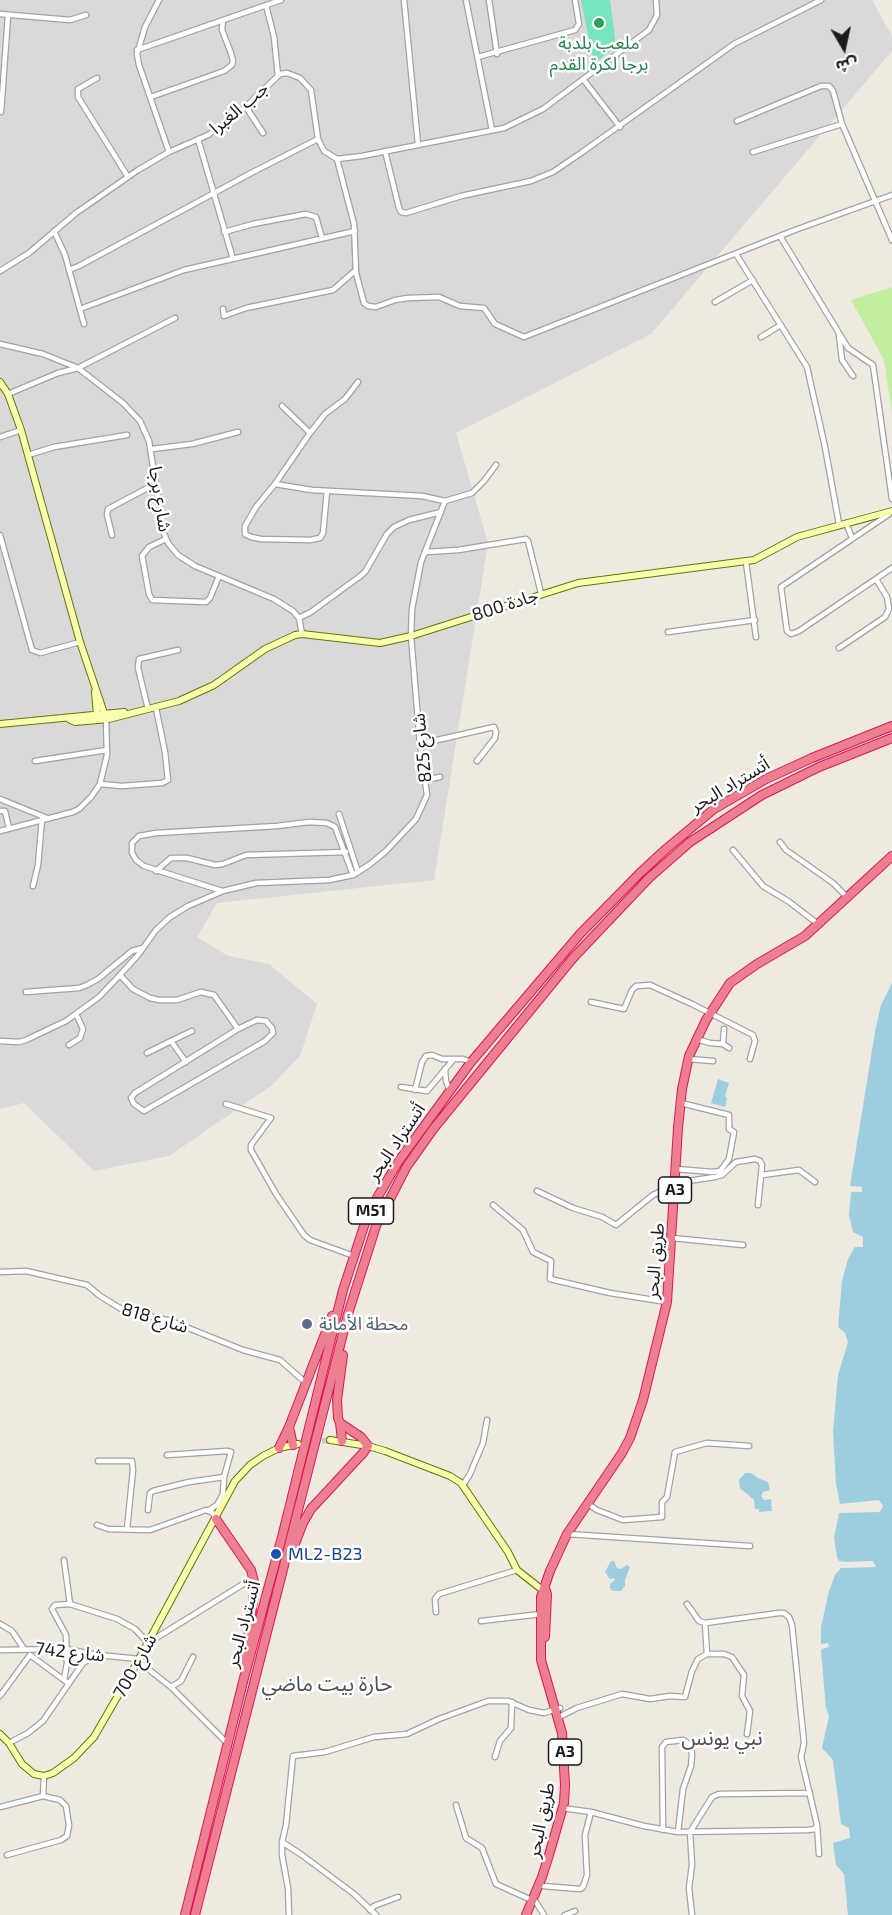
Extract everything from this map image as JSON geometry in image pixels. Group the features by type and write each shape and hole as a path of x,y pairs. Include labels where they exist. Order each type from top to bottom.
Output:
{"highway":[{"name":"أتستراد البحر","path":"185,1915 343,1290 366,1223 382,1189 417,1134 471,1062 580,934 640,873 714,809 766,779 892,726"},
{"name":"أتستراد البحر","path":"195,1915 362,1265 376,1226 407,1166 434,1128 539,1000 608,919 649,878 690,842 762,795 892,738"},
{"name":"طريق البحر","path":"559,1713 541,1660 540,1614 550,1571 567,1533 630,1438 643,1400 667,1302 681,1103 688,1059 696,1039 730,983 757,964 800,940 892,856"},
{"path":"279,1448 343,1290"},
{"path":"342,1441 336,1409 344,1334"},
{"path":"285,1566 311,1509 368,1446 361,1437 340,1423"},
{"path":"289,1427 295,1444"},
{"path":"216,1519 251,1570 255,1586 245,1652 244,1678"},
{"name":"طريق البحر","path":"526,1915 543,1886 557,1848 565,1809 569,1760 545,1659 544,1594"},
{"name":"طريق البحر","path":"531,1915 565,1809"}],"main road":[{"path":"0,382 21,430 101,716"},
{"name":"جادة 800","path":"0,724 69,719 75,722 156,708 202,691 228,676 265,649 290,636 302,634 380,643 411,636 578,583 746,562 765,555 797,537 892,511"},
{"path":"330,1440 368,1446 450,1476 463,1485 508,1551 518,1570 544,1594"},
{"path":"279,1448 295,1444"},
{"name":"شارع 700","path":"44,1776 62,1768 94,1737 139,1660 235,1481 250,1465 279,1448"},
{"path":"0,1734 9,1743 22,1764 34,1774 44,1776"}],"street":[{"path":"159,0 145,27 137,51 139,66 169,152"},
{"path":"258,0 260,7"},
{"path":"137,51 280,0"},
{"path":"404,0 418,144"},
{"path":"466,0 492,130"},
{"path":"489,0 497,54"},
{"path":"478,57 497,54 575,30 579,24 575,0"},
{"path":"69,270 318,139 324,151 338,159 504,128 528,118 649,30 656,20 658,10 656,0"},
{"path":"385,151 399,208 401,212 406,213 461,196 538,179 560,168 620,127 734,44 821,0"},
{"path":"266,5 274,37 278,76"},
{"path":"0,14 70,20 86,15"},
{"path":"1,112 8,16"},
{"path":"151,97 224,71 231,65 233,61 231,53 222,30 223,20"},
{"name":"جب الغبرا","path":"0,271 29,253 76,213 128,177 169,152 208,135 246,107 278,76 287,74 296,76 311,90 318,139"},
{"path":"97,78 78,89 78,98 128,177"},
{"path":"583,79 620,127"},
{"path":"737,121 826,85 832,89 842,124 892,240"},
{"path":"246,107 263,133"},
{"path":"753,152 842,124"},
{"path":"198,139 233,259"},
{"path":"338,159 355,231 356,270 360,296 364,303 376,307 394,300 439,297 460,306 484,308 495,324 525,337 780,236 892,195"},
{"path":"224,231 306,214 316,217 322,238"},
{"path":"54,231 65,255 84,324"},
{"path":"80,309 184,270 355,231"},
{"path":"780,236 850,351 865,358 873,365 892,499"},
{"path":"736,254 807,367 842,524 852,538"},
{"path":"223,309 224,316 246,308 333,290 356,270"},
{"path":"715,302 753,280"},
{"path":"4,391 78,368 175,318"},
{"path":"761,337 782,325"},
{"path":"838,330 842,360 853,376"},
{"name":"شارع برجا","path":"0,344 43,354 78,368 123,403 140,421 152,448 155,484 166,539 178,555 186,561 274,599 293,611 298,618"},
{"path":"327,491 323,533 320,538 299,540 248,537 244,533 246,522 260,500 275,484 310,433 325,414 345,399 358,382"},
{"path":"282,406 310,433"},
{"path":"0,437 21,430"},
{"path":"152,448 192,444 238,432"},
{"path":"28,455 54,447 127,435"},
{"path":"275,484 327,491 422,496 445,501 472,493 496,465"},
{"path":"112,536 107,515 108,509 155,484"},
{"name":"شارع 825","path":"0,1041 26,1040 57,1026 76,1014 99,997 156,930 170,917 198,901 224,891 256,883 329,880 352,875 386,851 416,819 426,798 411,636 412,609 421,562 445,501"},
{"path":"892,511 781,587 787,631 791,634 799,631 892,568"},
{"path":"302,634 298,618 311,612 365,572 387,534 394,527 410,520 441,512"},
{"path":"0,535 32,650 40,653 80,642"},
{"path":"166,539 149,547 142,556 152,600 206,602 219,576"},
{"path":"426,552 458,550 526,539 541,593"},
{"path":"746,562 756,637"},
{"path":"839,648 885,616 889,609 887,597 876,579"},
{"path":"668,632 755,620"},
{"path":"148,709 138,668 139,659 178,650"},
{"path":"100,784 122,786 162,783 168,780 156,708"},
{"path":"0,831 79,809 100,784 107,750 105,728 101,716"},
{"path":"420,744 494,727 495,738 477,761"},
{"path":"35,761 107,750"},
{"path":"425,780 441,777"},
{"path":"0,799 44,818"},
{"path":"0,811 5,810 9,828"},
{"path":"339,814 358,872"},
{"path":"33,886 44,818"},
{"path":"224,891 140,864 132,853 132,843 140,836 156,833 309,822 331,823 346,852 352,875"},
{"path":"780,842 786,850 833,883 847,897"},
{"path":"733,850 764,886 818,924"},
{"path":"156,871 171,858 187,858 215,865 246,855 346,852"},
{"path":"26,992 79,988 87,985 98,979 132,951 143,948"},
{"path":"120,975 132,989 159,1000 177,1000 201,992 214,995 238,1029"},
{"path":"591,1002 624,1009 632,990 644,984 692,1004 753,1035 755,1041 750,1059"},
{"path":"69,1045 80,1038 83,1029 76,1014"},
{"path":"262,1021 269,1024 273,1033 265,1041 144,1111 134,1104 131,1098 135,1093 186,1062 250,1023 262,1021"},
{"path":"723,1044 724,1029"},
{"path":"147,1053 192,1031"},
{"path":"696,1039 723,1044 729,1048"},
{"path":"171,1041 186,1062"},
{"path":"415,1090 422,1062 426,1056 453,1060 463,1059 471,1062"},
{"path":"688,1059 713,1061"},
{"path":"400,1087 425,1091 429,1089 453,1060"},
{"path":"445,1069 450,1091"},
{"path":"676,1169 720,1171 729,1159 734,1132 729,1129 729,1115 681,1103"},
{"path":"226,1104 271,1118 251,1145 251,1150 276,1194 304,1235 310,1240 354,1256"},
{"path":"537,1191 573,1208 602,1217 616,1225 653,1195 670,1187 675,1189 688,1181 722,1175 742,1159 755,1159 760,1161 762,1175 758,1205"},
{"path":"762,1175 799,1170 815,1182"},
{"path":"493,1205 523,1230 533,1252 550,1261 550,1280 667,1302"},
{"path":"672,1238 743,1245"},
{"name":"شارع 818","path":"0,1272 26,1271 87,1285 123,1310 171,1321 243,1350 280,1360 306,1383"},
{"path":"463,1485 483,1443 487,1420"},
{"path":"588,1504 623,1520 662,1517 662,1502 667,1497 675,1452 707,1443 749,1446"},
{"path":"97,1525 108,1529 150,1530 194,1513 209,1510 219,1502 224,1477 232,1455 229,1451 167,1455"},
{"path":"98,1461 132,1461 127,1529"},
{"path":"148,1510 150,1493 153,1491 189,1482 224,1477"},
{"path":"209,1510 216,1519"},
{"path":"567,1533 750,1546"},
{"path":"64,1560 70,1604"},
{"path":"436,1612 435,1599 439,1594 518,1570"},
{"path":"66,1682 68,1663 66,1635 52,1609 55,1605 70,1604 117,1619 135,1629 148,1643 253,1578"},
{"path":"687,1604 699,1621 705,1623 784,1612 789,1617 792,1625 804,1743 801,1757 817,1826 819,1854"},
{"path":"481,1621 540,1614"},
{"path":"705,1623 707,1654"},
{"path":"0,1624 10,1629 22,1648 66,1682"},
{"name":"شارع 742","path":"0,1650 66,1649 139,1660"},
{"path":"289,1915 282,1842 286,1825 293,1756 325,1752 374,1737 407,1734 439,1719 488,1701 512,1702 530,1710 559,1713 622,1694 650,1699 670,1696 685,1697 695,1664 698,1659 707,1654 730,1656 742,1671 745,1678 742,1696 750,1711 747,1734"},
{"path":"0,1696 30,1655"},
{"path":"9,1743 28,1733 43,1721 66,1682 82,1663 98,1655"},
{"path":"171,1688 182,1681 193,1657"},
{"path":"139,1660 228,1744"},
{"path":"495,1757 500,1741 511,1728 512,1702"},
{"path":"663,1830 662,1747 666,1742 683,1740 691,1745 692,1755 683,1790 678,1832"},
{"path":"43,1796 44,1776"},
{"path":"692,1915 689,1888 692,1865 690,1832 712,1797 719,1794 810,1793"},
{"path":"0,1807 43,1796 60,1800 66,1806 69,1826 67,1836 61,1840 7,1855"},
{"path":"456,1805 466,1838 482,1848 496,1884 534,1901 544,1915"},
{"path":"565,1809 591,1812 678,1832 808,1830 817,1826"},
{"path":"543,1886 580,1889 583,1887 587,1875 585,1835 591,1812"},
{"path":"282,1842 354,1894 376,1915"},
{"path":"370,1910 374,1906 398,1897"},
{"path":"565,1915 576,1911"}],"shaded area":[{"path":"0,0 872,0 892,36 892,51 651,334 456,433 488,543 434,880 217,903 197,937 228,956 269,964 317,1004 300,1056 271,1086 169,1156 94,1171 24,1103 0,1109"}],"green space":[{"name":"ملعب بلدبة برجا لكرة القدم","path":"581,0 610,0 616,46 594,64"},
{"path":"892,287 892,413 884,360 851,300"}],"water":[{"path":"892,983 892,1915 848,1915 844,1874 836,1865 833,1843 850,1838 849,1828 841,1824 833,1760 822,1748 829,1716 826,1708 821,1651 829,1647 828,1643 821,1644 821,1627 829,1591 835,1575 841,1568 876,1567 873,1561 839,1561 834,1538 839,1513 880,1512 883,1506 879,1500 840,1504 836,1483 833,1432 838,1375 848,1342 845,1333 838,1327 842,1281 848,1259 855,1247 863,1247 863,1237 853,1232 849,1215 851,1192 862,1192 862,1187 850,1186 875,1032 881,1005"},
{"path":"718,1079 729,1083 725,1096 727,1098 725,1107 711,1103"},
{"path":"745,1473 751,1473 768,1482 770,1490 763,1492 761,1496 764,1500 771,1499 772,1511 759,1512 759,1509 755,1509 754,1500 740,1488 739,1480"},
{"path":"611,1561 614,1561 617,1568 621,1569 627,1565 630,1567 625,1586 621,1591 613,1591 610,1588 610,1584 615,1580 610,1579 605,1572"}],"pier":[{"path":"319,1365 340,1370 303,1514 283,1509"}],"tunnel":[{"path":"313,1442 330,1440"}],"place":[{"name":"ملعب بلدبة برجا لكرة القدم","path":"599,23"},
{"name":"محطة الأمانة","path":"307,1324"},
{"name":"ML2-B23","path":"276,1554"}],"district":[{"name":"حارة بيت ماضي","path":"327,1684"},
{"name":"نبي يونس","path":"722,1738"}]}
